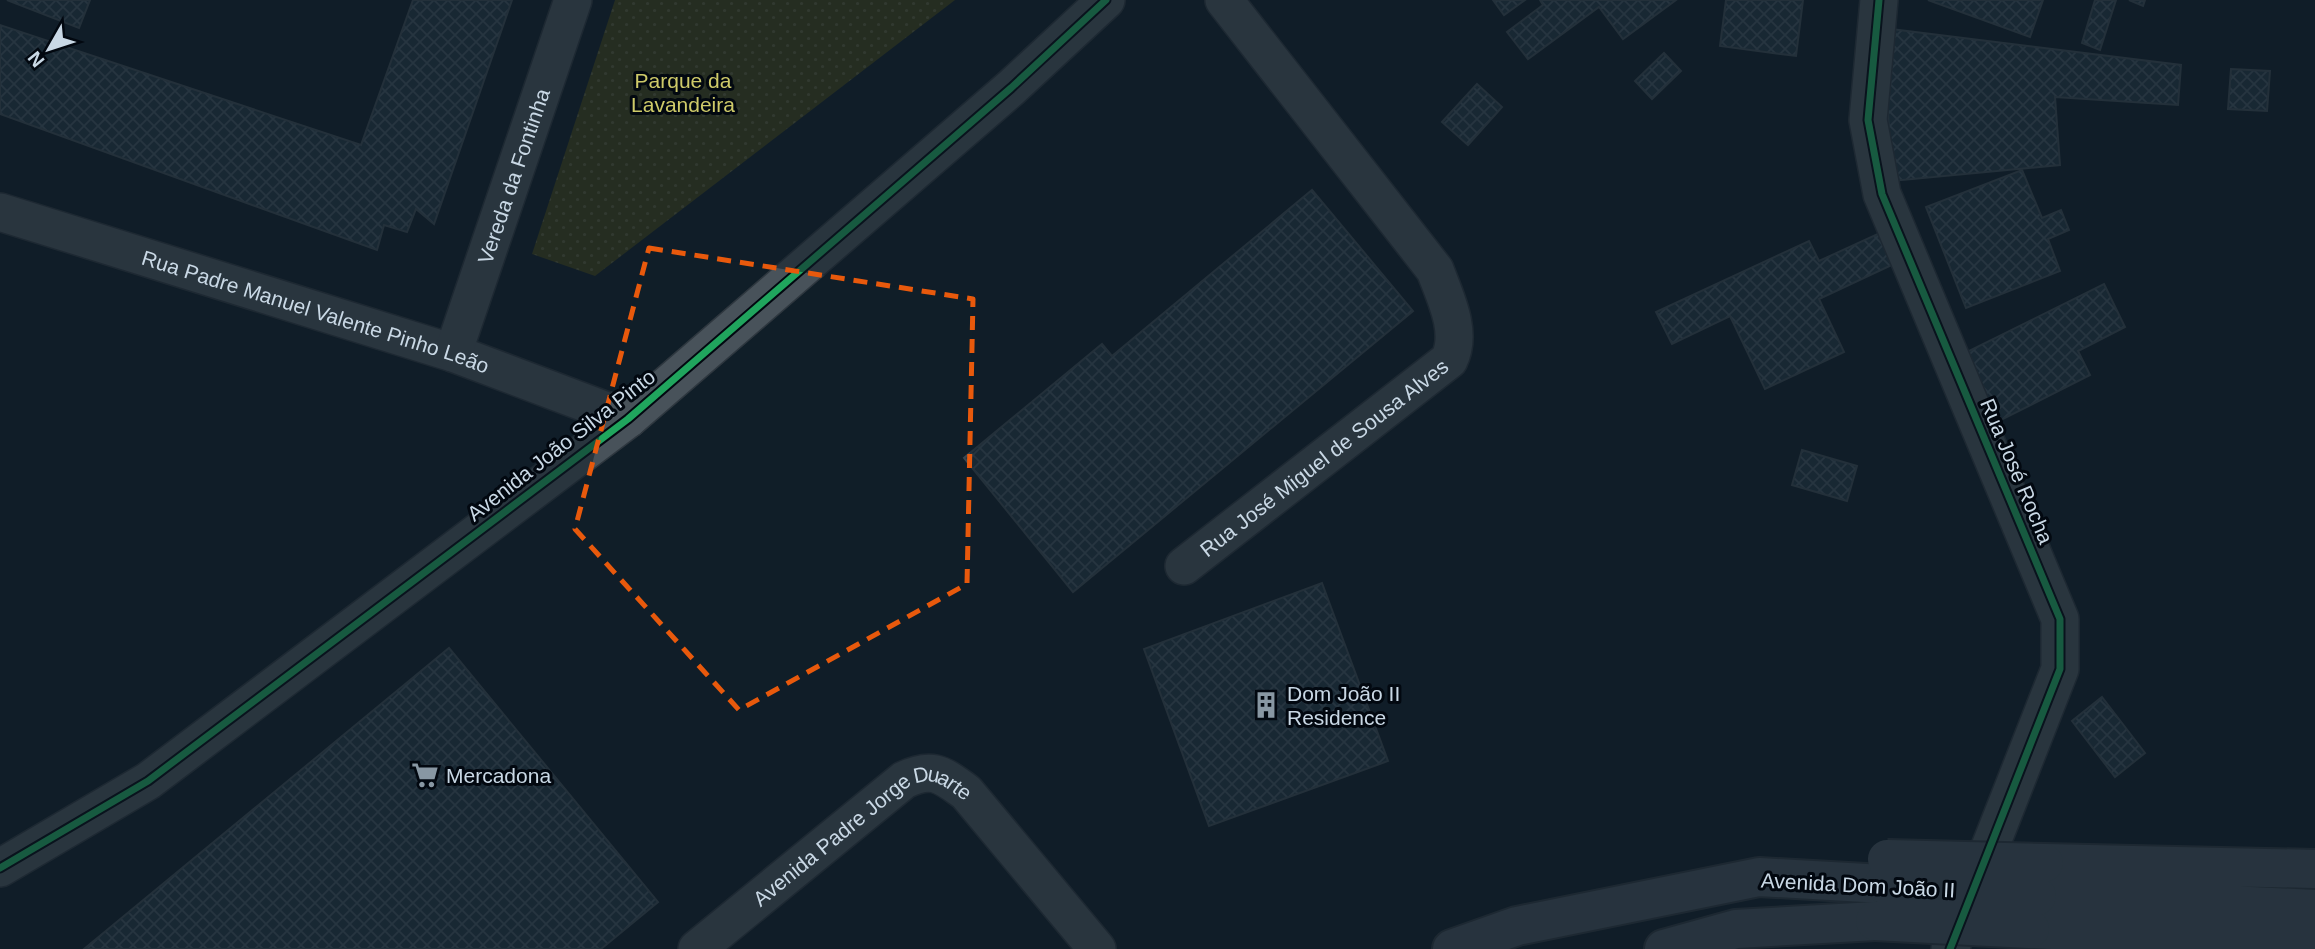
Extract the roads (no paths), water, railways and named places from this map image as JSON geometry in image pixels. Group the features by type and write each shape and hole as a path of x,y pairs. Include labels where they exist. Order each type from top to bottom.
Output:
{"main road":[{"path":"2037,896 2315,869"},
{"name":"Avenida Dom João II","path":"1452,949 1517,926 1759,877 1882,888 2315,909"},
{"name":"Avenida Dom João II","path":"1664,949 1882,888"},
{"name":"Avenida Dom João II","path":"2037,896 2315,942"}],"street":[{"name":"Vereda da Fontinha","path":"453,353 573,0"},
{"name":"Avenida João Silva Pinto","path":"0,868 148,781 628,419 1000,97 1106,0"},
{"name":"Rua José Miguel de Sousa Alves","path":"1184,566 1449,360 1455,348 1447,304 1435,270 1224,0"},
{"name":"Rua José Rocha","path":"1879,0 1868,120 1882,194 2060,619 2060,669 1950,949"},
{"name":"Rua Padre Manuel Valente Pinho Leão","path":"0,212 453,353 628,419"},
{"name":"Avenida Padre Jorge Duarte","path":"697,949 904,780 920,773 940,774 967,792 1097,949"}],"place":[{"name":"Dom João II Residence","path":"1266,705"},
{"name":"Mercadona","path":"425,775"}],"park label":[{"name":"Parque da Lavandeira","path":"683,92"}]}
